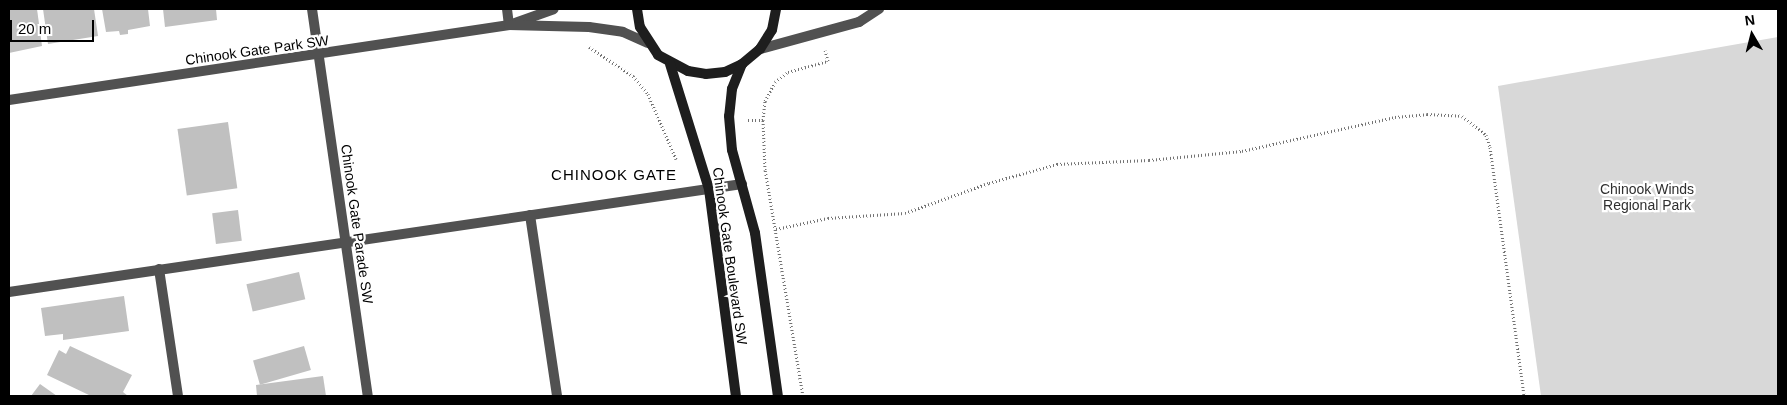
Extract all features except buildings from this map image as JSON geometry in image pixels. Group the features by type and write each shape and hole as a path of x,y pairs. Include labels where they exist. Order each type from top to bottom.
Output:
{"street":[{"name":"Chinook Gate Parade SW","path":"312,9 368,396"},
{"path":"507,9 509,25"},
{"name":"Chinook Gate Park SW","path":"509,25 554,9"},
{"path":"637,9 648,43 670,64 706,74 725,72 742,64 760,49 772,30 776,9"},
{"path":"760,49 858,22 879,9"},
{"name":"Chinook Gate Park SW","path":"9,100 509,25 589,27 623,32 648,43"},
{"name":"Chinook Gate Boulevard SW","path":"670,64 709,189 736,396"},
{"name":"Chinook Gate Boulevard SW","path":"742,64 732,89 729,116 732,150 755,233 778,396"},
{"path":"9,292 742,184"},
{"path":"530,215 556,396"},
{"path":"158,269 178,396"}],"path":[{"path":"589,49 620,66 648,94 676,159"},
{"path":"804,396 765,170 763,120 765,101 775,82 788,72 828,61"},
{"path":"776,229 828,218 905,213 989,182 1057,164 1149,160 1242,151 1395,118 1427,114 1462,116 1486,135 1490,147 1524,396"},
{"path":"742,120 763,120"}],"green space":[{"name":"Chinook Winds Regional Park","path":"1778,37 1778,396 1541,396 1498,86"}],"district":[{"name":"CHINOOK GATE","path":"614,175"}]}
